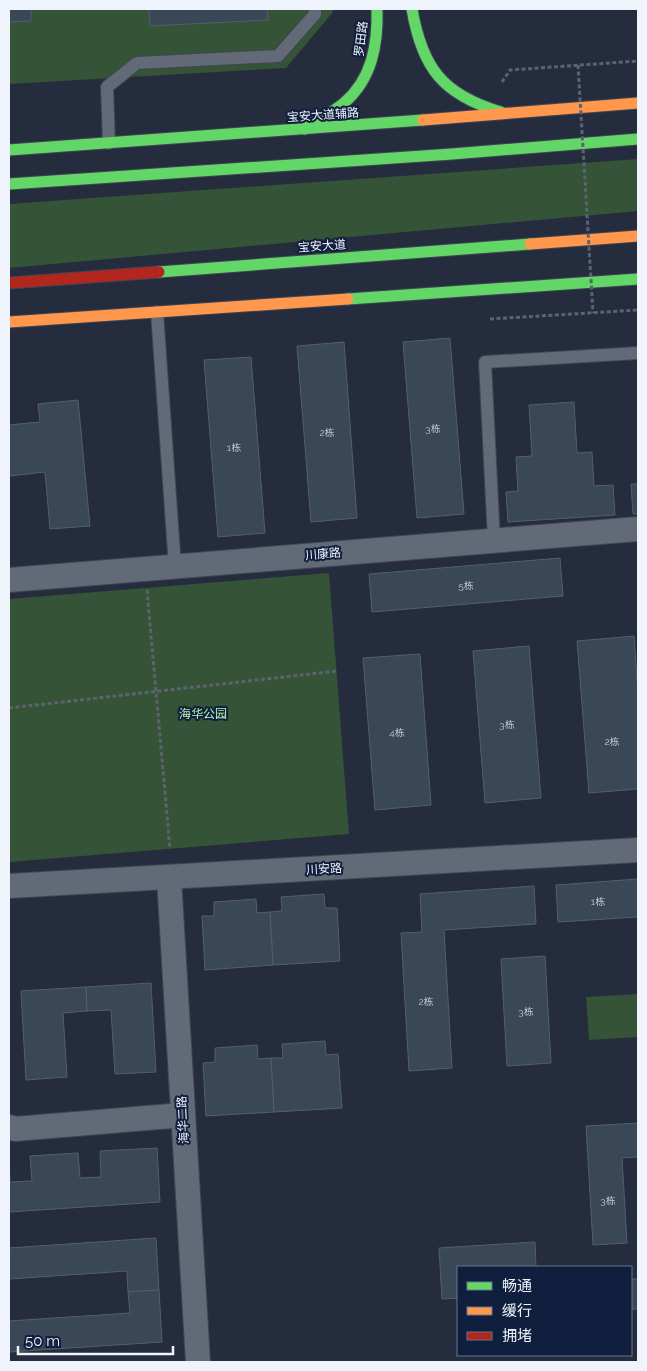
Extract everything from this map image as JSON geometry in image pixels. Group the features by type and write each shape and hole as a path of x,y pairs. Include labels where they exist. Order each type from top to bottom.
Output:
{"main road":[{"name":"罗田路","path":"303,130 344,103 363,83 374,57 378,27 377,9"},
{"path":"412,9 420,49 430,67 451,89 471,102 507,114"},
{"name":"宝安大道辅路","path":"9,150 303,130 638,103"},
{"path":"9,184 452,154 638,139"},
{"name":"宝安大道","path":"9,283 638,236"},
{"path":"9,322 638,279"}],"street":[{"name":"川康路","path":"9,580 638,529"},
{"name":"川安路","path":"9,886 638,850"},
{"name":"海华二路","path":"169,878 198,1362"},
{"path":"9,1127 15,1129 183,1115"}],"lane":[{"path":"109,143 107,87 138,63 278,56 315,14 315,9"},
{"path":"157,312 175,566"},
{"path":"494,541 485,362 638,353"}],"path":[{"path":"502,82 510,70 638,61"},
{"path":"578,65 593,312"},
{"path":"490,319 638,310"},
{"path":"147,588 170,849"},
{"path":"9,708 336,671"}],"green space":[{"path":"9,9 333,9 333,12 286,68 9,84"},
{"path":"638,159 638,211 9,268 9,204"},
{"name":"海华公园","path":"329,573 349,834 9,862 9,599"},
{"path":"638,994 638,1037 589,1040 586,997"}],"building":[{"path":"9,9 31,9 31,21 9,22"},
{"path":"149,9 267,9 268,20 150,26"},
{"path":"450,338 464,514 417,518 403,342"},
{"path":"344,342 357,518 311,522 297,346"},
{"path":"251,357 265,533 218,537 204,360"},
{"path":"78,400 90,526 50,529 45,472 9,476 9,425 40,422 38,404"},
{"path":"574,402 577,453 592,452 594,486 613,485 615,515 508,522 506,492 518,491 516,457 532,456 529,405"},
{"path":"631,484 638,484 638,514 633,514"},
{"path":"560,558 563,596 372,612 369,574"},
{"path":"634,636 638,693 638,789 589,793 577,641"},
{"path":"529,646 541,798 485,803 473,651"},
{"path":"420,654 431,805 375,810 363,658"},
{"path":"638,879 638,917 558,922 556,885"},
{"path":"534,886 536,924 444,930 452,1068 409,1071 401,933 422,932 420,894"},
{"path":"324,894 325,908 337,908 340,961 273,965 270,912 282,911 281,897"},
{"path":"256,899 257,913 270,912 273,965 205,970 202,916 214,916 214,902"},
{"path":"545,956 551,1063 507,1066 501,959"},
{"path":"151,983 156,1072 115,1074 111,1010 87,1011 86,987"},
{"path":"86,987 87,1011 63,1013 67,1077 26,1080 21,991"},
{"path":"325,1041 326,1055 338,1054 342,1108 274,1112 271,1058 283,1058 282,1044"},
{"path":"257,1045 258,1059 271,1058 274,1112 206,1116 203,1063 215,1062 215,1048"},
{"path":"638,1123 638,1157 622,1158 627,1243 593,1245 586,1126"},
{"path":"157,1148 160,1202 9,1212 9,1157 10,1182 32,1181 30,1156 78,1153 80,1178 101,1177 100,1151"},
{"path":"156,1238 159,1290 128,1292 127,1271 9,1279 9,1248"},
{"path":"535,1242 536,1266 457,1266 457,1298 442,1299 439,1248"},
{"path":"632,1279 638,1279 638,1309 632,1309"},
{"path":"159,1290 162,1342 9,1352 9,1321 130,1313 128,1292"}],"traffic: fast":[{"path":"305,129 344,103 361,83 367,72 374,48 377,9"},
{"path":"412,9 422,48 438,76 464,97 501,112"},
{"path":"9,150 423,120"},
{"path":"9,184 452,154 638,139"},
{"path":"159,272 530,244"},
{"path":"348,299 638,279"}],"traffic: slow":[{"path":"423,120 638,103"},
{"path":"530,244 638,236"},
{"path":"9,322 348,299"}],"traffic: jam":[{"path":"9,283 159,272"}]}
